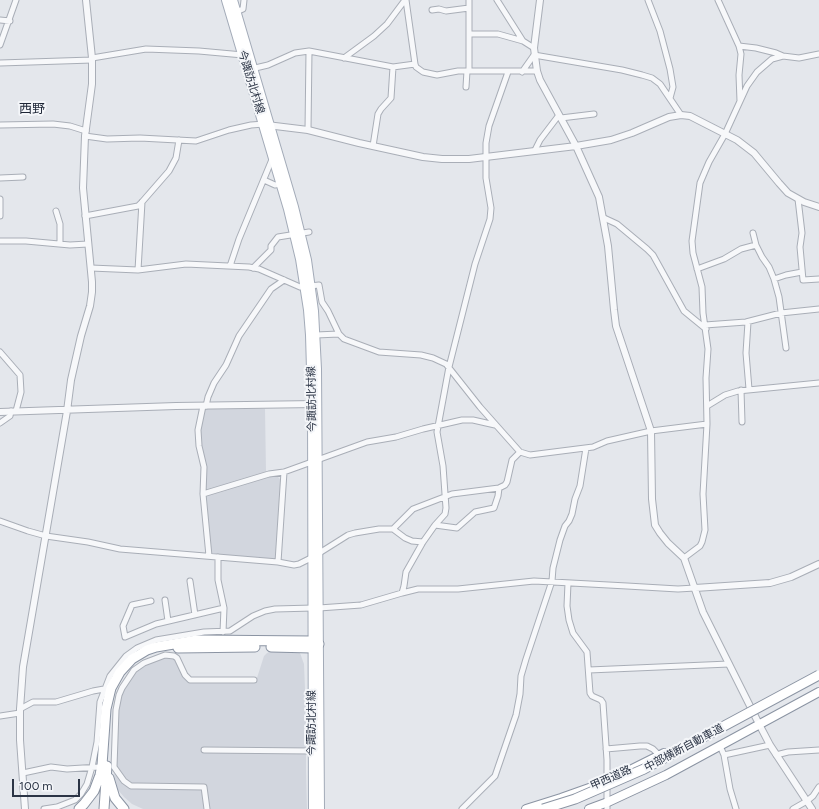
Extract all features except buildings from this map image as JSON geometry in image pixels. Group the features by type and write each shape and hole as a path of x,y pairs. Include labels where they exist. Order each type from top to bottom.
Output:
{"highway":[{"path":"104,809 110,710 115,690 119,682 135,663 149,654 164,649 315,644"},
{"name":"中部横断自動車道","path":"543,809 575,799 644,769 819,675"},
{"name":"中部横断自動車道","path":"554,809 601,792 646,772 819,679"},
{"path":"79,809 94,791 106,766"},
{"path":"99,809 106,766"},
{"path":"106,766 115,798 124,809"}],"main road":[{"name":"今諏訪北村線","path":"226,0 243,56 250,69"},
{"name":"今諏訪北村線","path":"233,0 250,69 301,233 316,335 316,608 312,751 313,809"},
{"name":"今諏訪北村線","path":"267,125 273,157 281,184 301,233"},
{"name":"今諏訪北村線","path":"308,286 315,404"},
{"name":"今諏訪北村線","path":"315,644 320,809"},
{"name":"甲西道路","path":"526,809 608,781 660,756 819,670"},
{"name":"甲西道路","path":"589,809 608,806 819,692"}],"street":[{"path":"0,45 10,21 16,0"},
{"path":"25,809 20,711 23,667 76,358 91,301 92,282 85,216 83,169 85,134 92,84 92,59 86,0"},
{"path":"236,12 243,9 244,0"},
{"path":"344,58 374,36 406,0"},
{"path":"406,0 415,64 423,72 437,75 458,71 537,71"},
{"path":"466,86 470,34 469,0"},
{"path":"497,0 523,40 534,48"},
{"path":"540,0 534,48 537,71 540,80 576,146 599,197 608,246 616,326 651,431 652,499 654,519 660,533 684,558 703,612 770,746 812,809"},
{"path":"648,0 660,31 670,69 673,87 670,98"},
{"path":"718,0 739,46 741,54 739,75 740,104"},
{"path":"432,10 439,9 446,11 469,8"},
{"path":"0,20 10,21"},
{"path":"470,34 498,34 523,40"},
{"path":"739,46 776,52 783,56"},
{"path":"0,64 92,59 146,50 200,51 243,56"},
{"path":"250,69 268,65 295,53 309,51 394,67 415,64"},
{"path":"308,130 309,51"},
{"path":"684,558 700,546 704,536 703,494 707,424 706,378 708,349 702,287 693,253 692,241 700,183 709,162 740,104 747,86 757,72 772,59 783,56 799,58 819,54"},
{"path":"534,55 622,70 652,78 660,84 681,115"},
{"path":"522,72 534,55"},
{"path":"373,146 378,114 391,98 394,67"},
{"path":"402,592 406,572 423,542 445,514 446,497 443,466 437,432 449,367 475,264 490,219 491,208 486,178 486,143 489,126 508,72"},
{"path":"535,150 540,140 560,117 594,114"},
{"path":"0,125 52,124 70,126 85,134 107,139 140,138 196,141 251,124 267,125 308,130 423,157 442,159 486,157 576,146 621,137 669,116 681,115 699,119 737,140 754,153 788,193 804,202 819,207"},
{"path":"85,216 138,206 169,170 176,158 179,140"},
{"path":"230,266 239,239 273,157"},
{"path":"0,178 23,177"},
{"path":"264,180 275,185 281,184"},
{"path":"0,199 0,216"},
{"path":"798,199 802,233 800,247 803,280 819,280"},
{"path":"138,270 142,202"},
{"path":"56,211 60,224 60,244"},
{"path":"604,218 617,224 653,255 684,311 705,327 748,322 781,313 819,310"},
{"path":"253,268 271,250 271,246 278,237 301,233"},
{"path":"753,233 756,245 774,279 779,297 786,348"},
{"path":"0,241 88,244"},
{"path":"698,269 724,259 741,249 756,245"},
{"path":"91,268 138,270 186,264 230,266 253,268 300,287 319,285 322,302 339,334 344,339 379,352 421,355 433,358 446,364 480,408 520,452 530,455 594,447 607,442 651,431 707,424"},
{"path":"774,279 802,272"},
{"path":"209,556 203,494 204,467 199,446 198,430 204,406 214,384 226,365 239,336 271,289 284,280"},
{"path":"748,322 746,353 749,389"},
{"path":"316,335 339,334"},
{"path":"0,352 20,375 22,392 10,416 0,423"},
{"path":"707,406 724,395 741,390 819,383"},
{"path":"741,390 742,422"},
{"path":"0,412 315,404"},
{"path":"203,494 269,474 284,472 367,442 396,437 438,425 462,420 473,420 496,425"},
{"path":"462,809 495,776 516,715 526,659 552,581 553,568 560,540 565,526 572,514 575,499 580,486 586,448"},
{"path":"393,529 413,508 452,494 499,488 505,485 512,460 520,452"},
{"path":"278,562 284,472"},
{"path":"435,525 457,528 475,512 494,508 499,488"},
{"path":"0,521 28,532 120,549 278,562 294,566 316,555 348,535 355,533 380,529 393,529 405,538 412,541 423,542"},
{"path":"218,557 218,580 224,608 224,632"},
{"path":"44,809 58,807 75,800 81,794 87,784 92,767 97,742 100,702 110,676 126,656 137,648 156,640 204,632 230,631 253,616 275,609 361,605 402,592 418,589 458,589 520,581 552,581 678,589 695,588 770,583 791,577 819,564"},
{"path":"190,582 195,615"},
{"path":"568,583 567,606 571,628 586,652 589,670 590,693 603,703 608,781 608,806"},
{"path":"165,600 168,621"},
{"path":"151,601 132,605 123,626 124,637 156,624 224,608"},
{"path":"106,766 117,702 122,688 134,670 144,663 169,655 177,658 185,675 190,680 254,680"},
{"path":"589,670 729,664"},
{"path":"0,716 20,711 33,702 56,702 104,689"},
{"path":"606,749 647,746 653,749 660,756"},
{"path":"720,746 724,755 730,789 736,809"},
{"path":"724,755 770,746"},
{"path":"204,750 312,751"},
{"path":"776,755 788,752 819,750"},
{"path":"23,773 51,768 67,769 106,766 131,786 204,787 207,809"},
{"path":"793,809 813,796 819,787"}],"shaded area":[{"path":"204,409 265,409 266,472 205,491 205,475 200,434 201,416"},
{"path":"276,475 281,480 278,562 209,556 203,494"},
{"path":"289,650 300,653 304,664 307,740 307,809 143,809 132,804 118,790 114,775 117,764 118,710 124,687 139,669 162,657 173,657 177,661 185,678 256,681 264,656 267,653 271,651"}],"district":[{"name":"西野","path":"32,109"}]}
